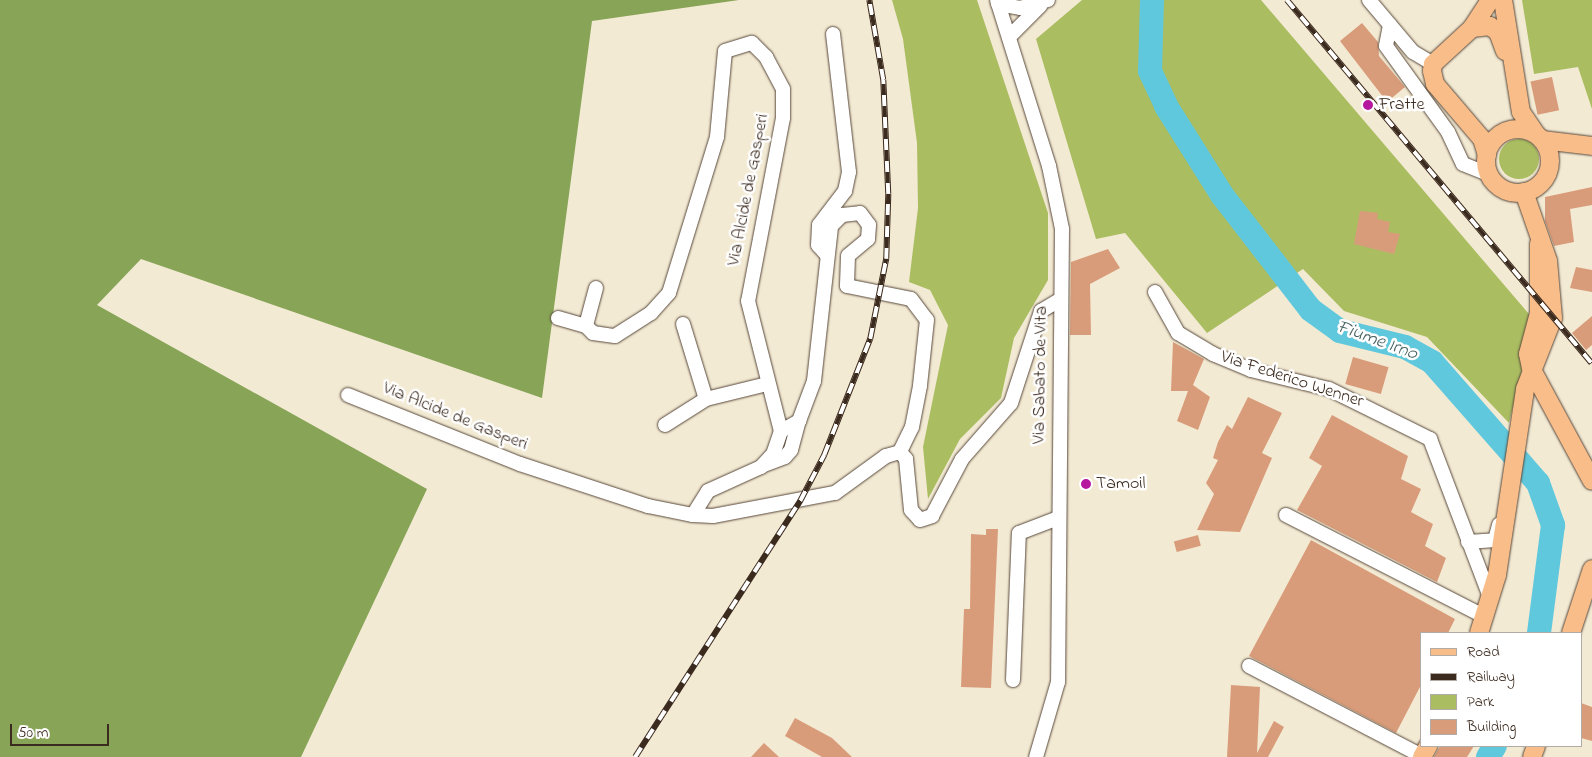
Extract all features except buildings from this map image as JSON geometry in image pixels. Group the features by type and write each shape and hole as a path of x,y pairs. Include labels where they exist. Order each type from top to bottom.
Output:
{"main road":[{"path":"1490,0 1472,28 1433,64 1435,84 1476,131 1487,155 1490,175 1504,189 1524,192 1540,184 1550,167 1539,137 1523,119 1517,93 1503,0"},
{"path":"1472,28 1490,26 1498,32 1512,88 1517,93"},
{"path":"1487,155 1494,142 1506,132 1521,130 1539,137 1592,146"},
{"path":"1482,625 1490,597 1525,389 1531,368 1540,356 1553,318 1554,285 1538,244 1524,192"},
{"path":"1531,368 1592,481"},
{"path":"1571,632 1592,569"}],"street":[{"path":"1370,0 1413,52 1433,64"},
{"path":"998,2 1044,3"},
{"name":"Via Sabato de Vita","path":"998,2 1058,202 1061,299 1058,682 1036,757"},
{"path":"1009,38 1044,3"},
{"path":"1390,25 1386,46 1448,132 1463,164 1490,175"},
{"path":"826,255 818,245 819,225 845,191 849,172 833,34"},
{"name":"Via Alcide de Gasperi","path":"586,326 593,333 615,336 651,313 669,293 717,137 725,52 752,43 766,57 783,89 784,118 748,301 767,384 781,431"},
{"path":"693,515 708,491 785,457 814,381 830,226 842,216 860,213 869,225 868,239 848,256 847,286 911,299 927,320 920,386 912,427 900,452 906,459 911,510 920,520 932,516 962,458 1011,403 1041,311 1061,299"},
{"path":"558,318 586,326 596,288"},
{"name":"Via Federico Wenner","path":"1155,292 1178,333 1213,354 1251,370 1329,389 1422,432 1434,447 1490,597"},
{"path":"683,324 706,399"},
{"path":"665,425 706,399 767,384"},
{"name":"Via Alcide de Gasperi","path":"348,395 520,464 648,506 693,515 713,516 768,502 827,496 886,456 900,452"},
{"path":"761,467 773,454 781,431 799,421"},
{"path":"1468,542 1495,540 1510,486"},
{"path":"1286,515 1482,625"},
{"path":"1012,680 1019,533 1058,518"},
{"path":"1249,666 1424,753"}],"green space":[{"path":"0,0 739,0 592,21 542,398 141,259 97,305 427,489 301,757 0,757"},
{"path":"892,0 977,0 1048,213 1048,280 1014,338 1001,398 960,439 928,499 923,447 948,325 930,290 909,282 918,208 917,143 903,39"},
{"path":"1082,0 1261,0 1534,320 1509,423 1427,337 1344,311 1303,269 1207,333 1125,233 1096,239 1036,39"},
{"path":"1522,0 1592,0 1592,109 1578,67 1534,74"},
{"path":"1519,139 1533,145 1539,159 1533,173 1519,179 1505,173 1499,159 1505,145"}],"waterway":[{"name":"Fiume Irno","path":"1152,0 1150,71 1166,106 1222,195 1311,310 1340,331 1405,347 1432,362 1538,483 1553,525 1539,632"},
{"name":"Fiume Irno","path":"1488,757 1494,747"}],"railway":[{"path":"635,757 800,501 824,455 870,339 886,259 888,194 883,80 869,0"},
{"path":"1287,0 1592,363"}],"place":[{"name":"Fratte","path":"1368,105"},
{"name":"Tamoil","path":"1086,484"}]}
